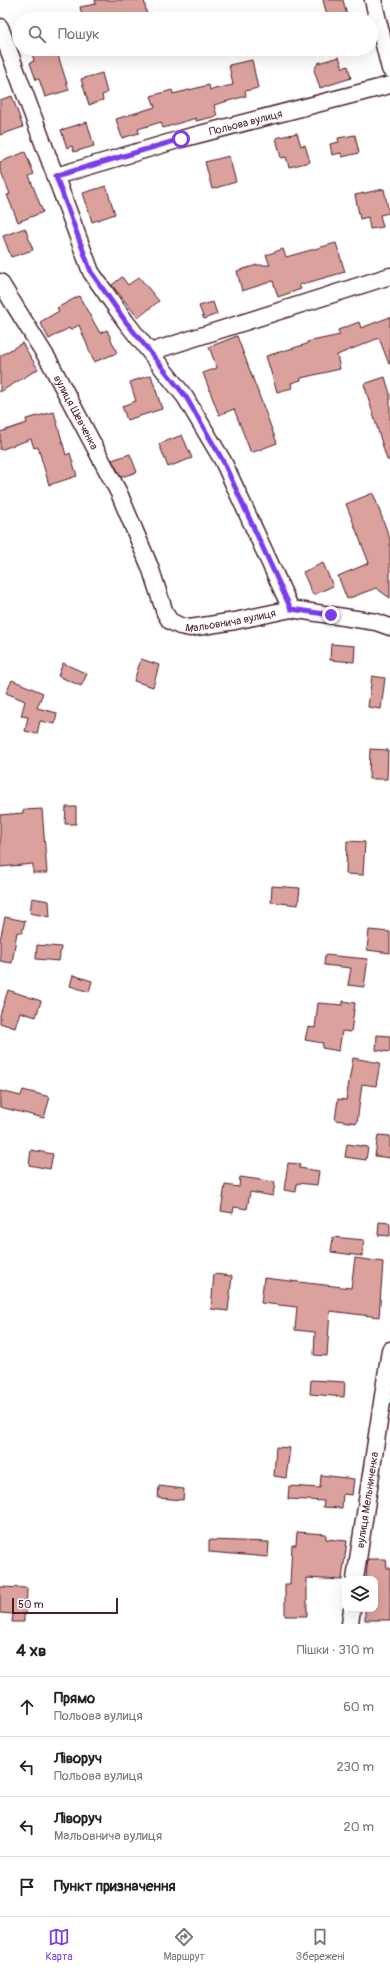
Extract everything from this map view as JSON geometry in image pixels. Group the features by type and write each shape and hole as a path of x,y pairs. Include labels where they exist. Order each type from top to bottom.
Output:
{"street":[{"path":"373,0 376,12"},
{"path":"378,20 390,69"},
{"path":"0,27 91,272 126,322 186,397 223,461 291,609"},
{"name":"Польова вулиця","path":"56,176 181,139 390,85"},
{"path":"150,352 390,276"},
{"name":"вулиця Шевченка","path":"0,282 49,361 86,430 119,493 142,549"},
{"name":"Мальовнича вулиця","path":"142,549 165,613 170,621 180,626 190,628 206,626 291,609 376,622 390,628"},
{"name":"вулиця Мельниченка","path":"356,1576 384,1431 390,1350"},
{"path":"350,1624 352,1612"}],"building":[{"path":"95,0 144,0 146,12 81,12 80,7 96,4"},
{"path":"323,0 343,0 346,12 326,12"},
{"path":"33,56 58,56 69,90 45,97 39,79 36,80 30,63 34,61"},
{"path":"339,57 343,68 348,66 351,78 320,88 314,70 318,63"},
{"path":"252,60 258,88 245,91 246,96 214,105 217,116 196,121 196,118 163,128 161,122 138,129 139,133 122,138 116,119 155,107 151,96 172,90 173,94 209,85 210,90 233,85 229,65"},
{"path":"102,73 107,93 102,95 103,100 89,105 81,79"},
{"path":"12,96 23,127 0,135 0,100"},
{"path":"87,122 94,146 74,152 72,146 67,148 61,130"},
{"path":"297,133 301,146 305,145 310,162 289,167 286,157 281,158 276,138"},
{"path":"355,135 359,153 342,157 341,153 332,155 330,144 339,142 338,138"},
{"path":"25,152 34,174 29,176 43,212 18,222 7,195 10,194 0,169 0,162"},
{"path":"229,156 236,182 212,189 205,162"},
{"path":"106,186 115,214 92,222 83,193"},
{"path":"384,189 389,213 380,215 383,227 370,229 368,217 360,219 355,195"},
{"path":"25,228 33,250 11,257 3,236"},
{"path":"336,243 345,272 299,285 301,289 278,297 273,281 242,291 237,271 257,265 270,265 266,255 283,249 286,257"},
{"path":"122,277 128,285 139,277 159,301 138,318 112,285"},
{"path":"79,296 100,333 107,330 117,353 94,362 79,325 70,330 69,328 49,339 40,322 59,311 57,308"},
{"path":"213,302 217,314 204,319 199,306"},
{"path":"390,317 390,364 379,338 337,355 340,369 301,378 301,380 291,383 292,388 277,392 266,356 307,344 307,342 340,335 338,330 359,322 361,328"},
{"path":"237,336 277,443 251,453 234,409 219,415 203,373 217,368 209,347"},
{"path":"22,343 38,369 0,392 0,356"},
{"path":"151,375 162,409 127,420 122,406 136,401 130,382"},
{"path":"385,377 390,394 390,460 387,460 364,384"},
{"path":"54,412 66,455 70,453 77,476 49,485 38,447 34,448 31,439 0,450 0,432 27,423 26,419"},
{"path":"182,435 192,458 168,467 159,444"},
{"path":"130,454 137,472 121,477 112,460"},
{"path":"373,493 390,539 390,598 376,588 347,599 338,576 369,563 346,504"},
{"path":"323,563 333,586 313,595 303,572"},
{"path":"331,644 355,646 354,662 330,660"},
{"path":"141,659 159,665 153,687 134,681"},
{"path":"63,663 87,674 81,686 58,676"},
{"path":"372,676 385,678 381,709 368,707"},
{"path":"12,680 43,693 37,708 57,713 55,724 40,721 37,734 25,731 28,717 21,716 25,701 6,693"},
{"path":"370,749 388,750 387,779 369,779"},
{"path":"66,807 76,807 76,824 65,824"},
{"path":"42,809 47,873 33,873 33,864 0,867 0,815 23,813 23,810"},
{"path":"347,841 365,842 363,875 346,874"},
{"path":"272,886 300,888 298,905 271,902"},
{"path":"32,898 49,901 50,917 30,913"},
{"path":"5,917 25,921 22,933 17,932 12,963 0,961 0,940"},
{"path":"369,930 390,932 390,953 367,950"},
{"path":"37,945 61,947 59,961 36,959"},
{"path":"325,955 368,959 364,987 348,985 351,968 324,965"},
{"path":"73,975 92,981 89,992 70,986"},
{"path":"8,990 41,1001 36,1017 20,1012 15,1028 0,1023 0,1015"},
{"path":"343,1001 355,1003 351,1032 342,1031 339,1051 322,1048 323,1043 305,1040 308,1027 315,1028 318,1003 343,1005"},
{"path":"377,1035 390,1036 390,1052 376,1050"},
{"path":"353,1058 380,1063 376,1086 362,1084 357,1123 335,1120 338,1099 346,1100"},
{"path":"23,1090 50,1097 44,1118 0,1107 0,1091 21,1096"},
{"path":"378,1135 390,1136 390,1158 375,1156"},
{"path":"347,1144 368,1147 366,1160 345,1157"},
{"path":"31,1150 53,1154 50,1169 29,1165"},
{"path":"288,1163 300,1164 299,1168 319,1171 317,1185 297,1183 296,1192 284,1190"},
{"path":"240,1177 275,1182 273,1196 250,1192 247,1209 234,1207 233,1213 221,1211 225,1185 239,1187"},
{"path":"379,1222 390,1223 390,1236 378,1235"},
{"path":"333,1237 364,1240 362,1256 331,1252"},
{"path":"355,1258 383,1262 379,1317 330,1311 327,1356 314,1355 315,1332 295,1330 297,1307 261,1303 264,1278 351,1288"},
{"path":"214,1274 232,1276 228,1311 211,1309"},
{"path":"311,1380 345,1382 344,1397 310,1394"},
{"path":"276,1447 290,1448 286,1478 274,1476"},
{"path":"321,1475 354,1479 352,1495 343,1494 342,1508 323,1507 324,1501 288,1499 289,1486 320,1488"},
{"path":"159,1486 184,1489 183,1500 158,1498"},
{"path":"297,1532 326,1534 326,1539 347,1541 342,1580 307,1578 307,1616 285,1616 285,1584 290,1584 292,1545 296,1545"},
{"path":"209,1540 269,1542 268,1557 209,1552"},
{"path":"368,1559 386,1559 387,1568 390,1568 390,1620 365,1620 365,1612 378,1612 378,1576 366,1576"},
{"path":"0,1587 27,1588 26,1615 24,1614 24,1622 12,1622 13,1614 0,1613"}],"route":[{"path":"181,139 56,176 91,272 126,322 186,397 223,461 240,495 291,609 331,615"}]}
